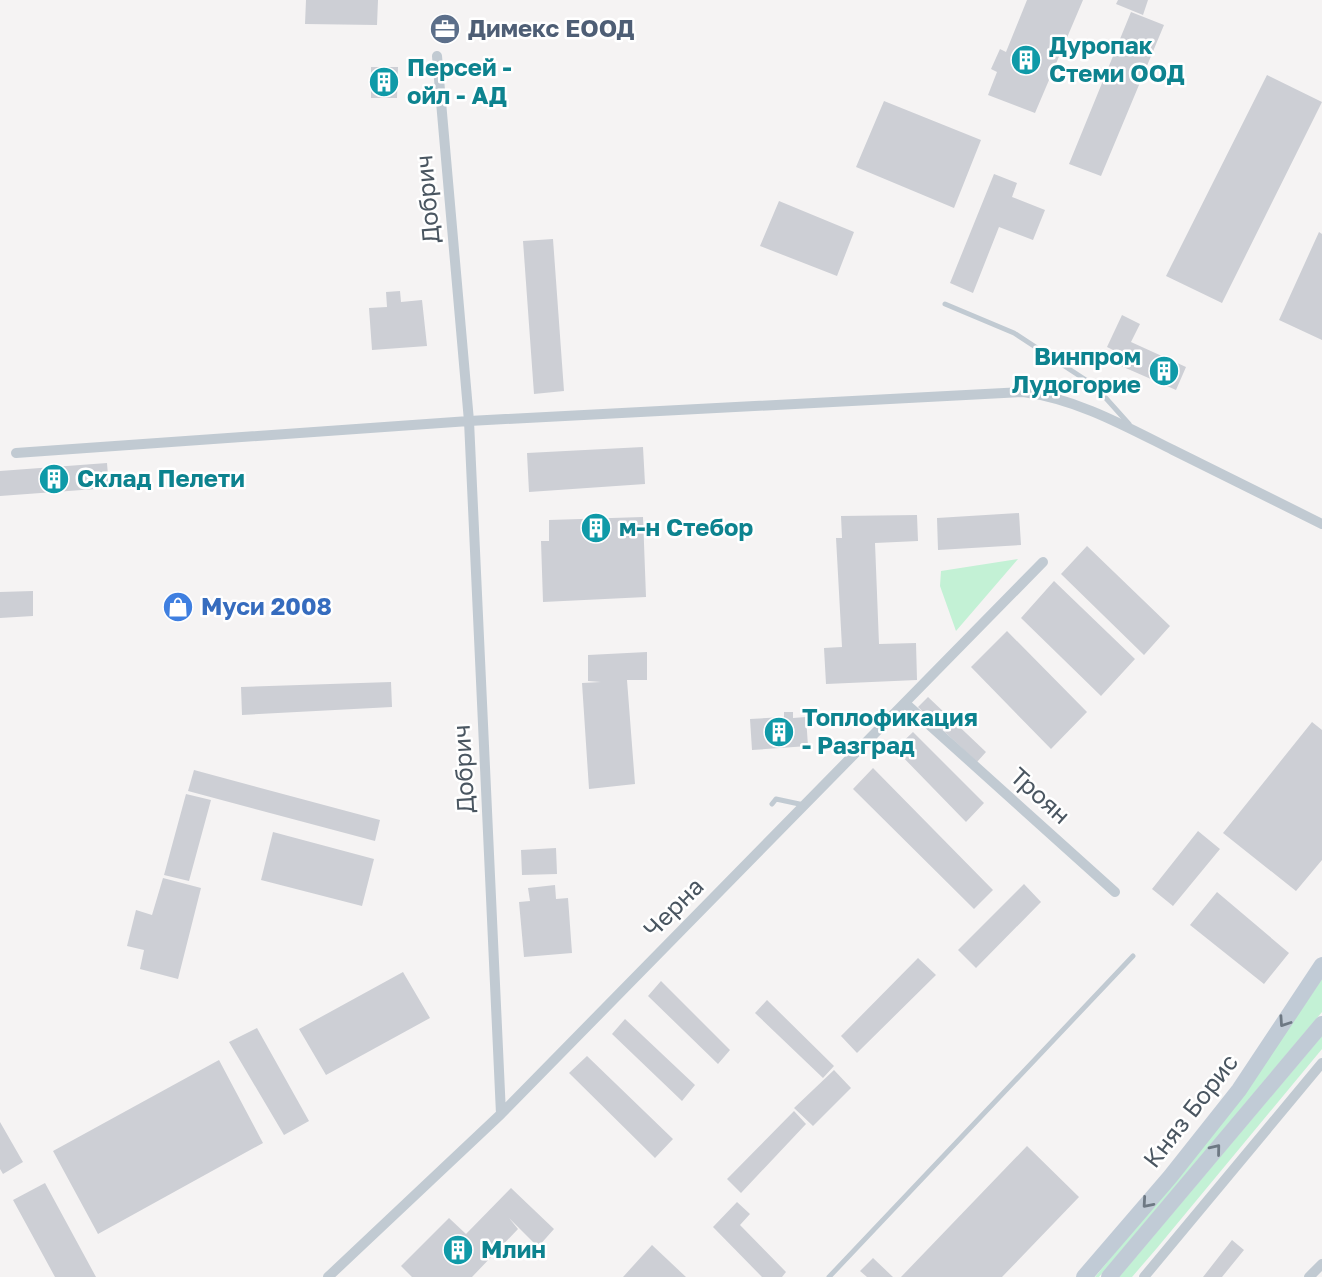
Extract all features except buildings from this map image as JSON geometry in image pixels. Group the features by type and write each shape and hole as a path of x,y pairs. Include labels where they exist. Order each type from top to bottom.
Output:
{"street":[{"name":"Добрич","path":"437,56 469,421 501,1114"},
{"path":"16,453 469,421 1023,392 1063,400 1136,432 1322,522"},
{"name":"Черна","path":"328,1277 501,1114 1044,562"},
{"name":"Троян","path":"905,703 1115,892"},
{"name":"Княз Борис","path":"1084,1277 1170,1177 1239,1090 1322,965"},
{"name":"Княз Борис","path":"1109,1277 1322,1024"},
{"path":"1144,1277 1322,1063"},
{"path":"1309,1277 1322,1264"}],"lane":[{"path":"945,304 1014,333 1095,386 1136,432"},
{"path":"772,804 776,799 804,805"},
{"path":"829,1277 1133,956"}],"green space":[{"path":"1018,559 956,631 940,586 941,571"},
{"path":"1322,979 1322,1012 1099,1277 1095,1277 1242,1097"},
{"path":"1322,1036 1322,1049 1157,1248 1132,1277 1119,1277"}],"place":[{"name":"Димекс ЕООД","path":"445,29"},
{"name":"Дуропак Стеми ООД","path":"1026,60"},
{"name":"Персей - ойл - АД","path":"384,82"},
{"name":"Винпром Лудогорие","path":"1164,371"},
{"name":"Склад Пелети","path":"54,479"},
{"name":"м-н Стебор","path":"596,528"},
{"name":"Муси 2008","path":"178,607"},
{"name":"Топлофикация - Разград","path":"779,732"},
{"name":"Млин","path":"458,1250"}]}
